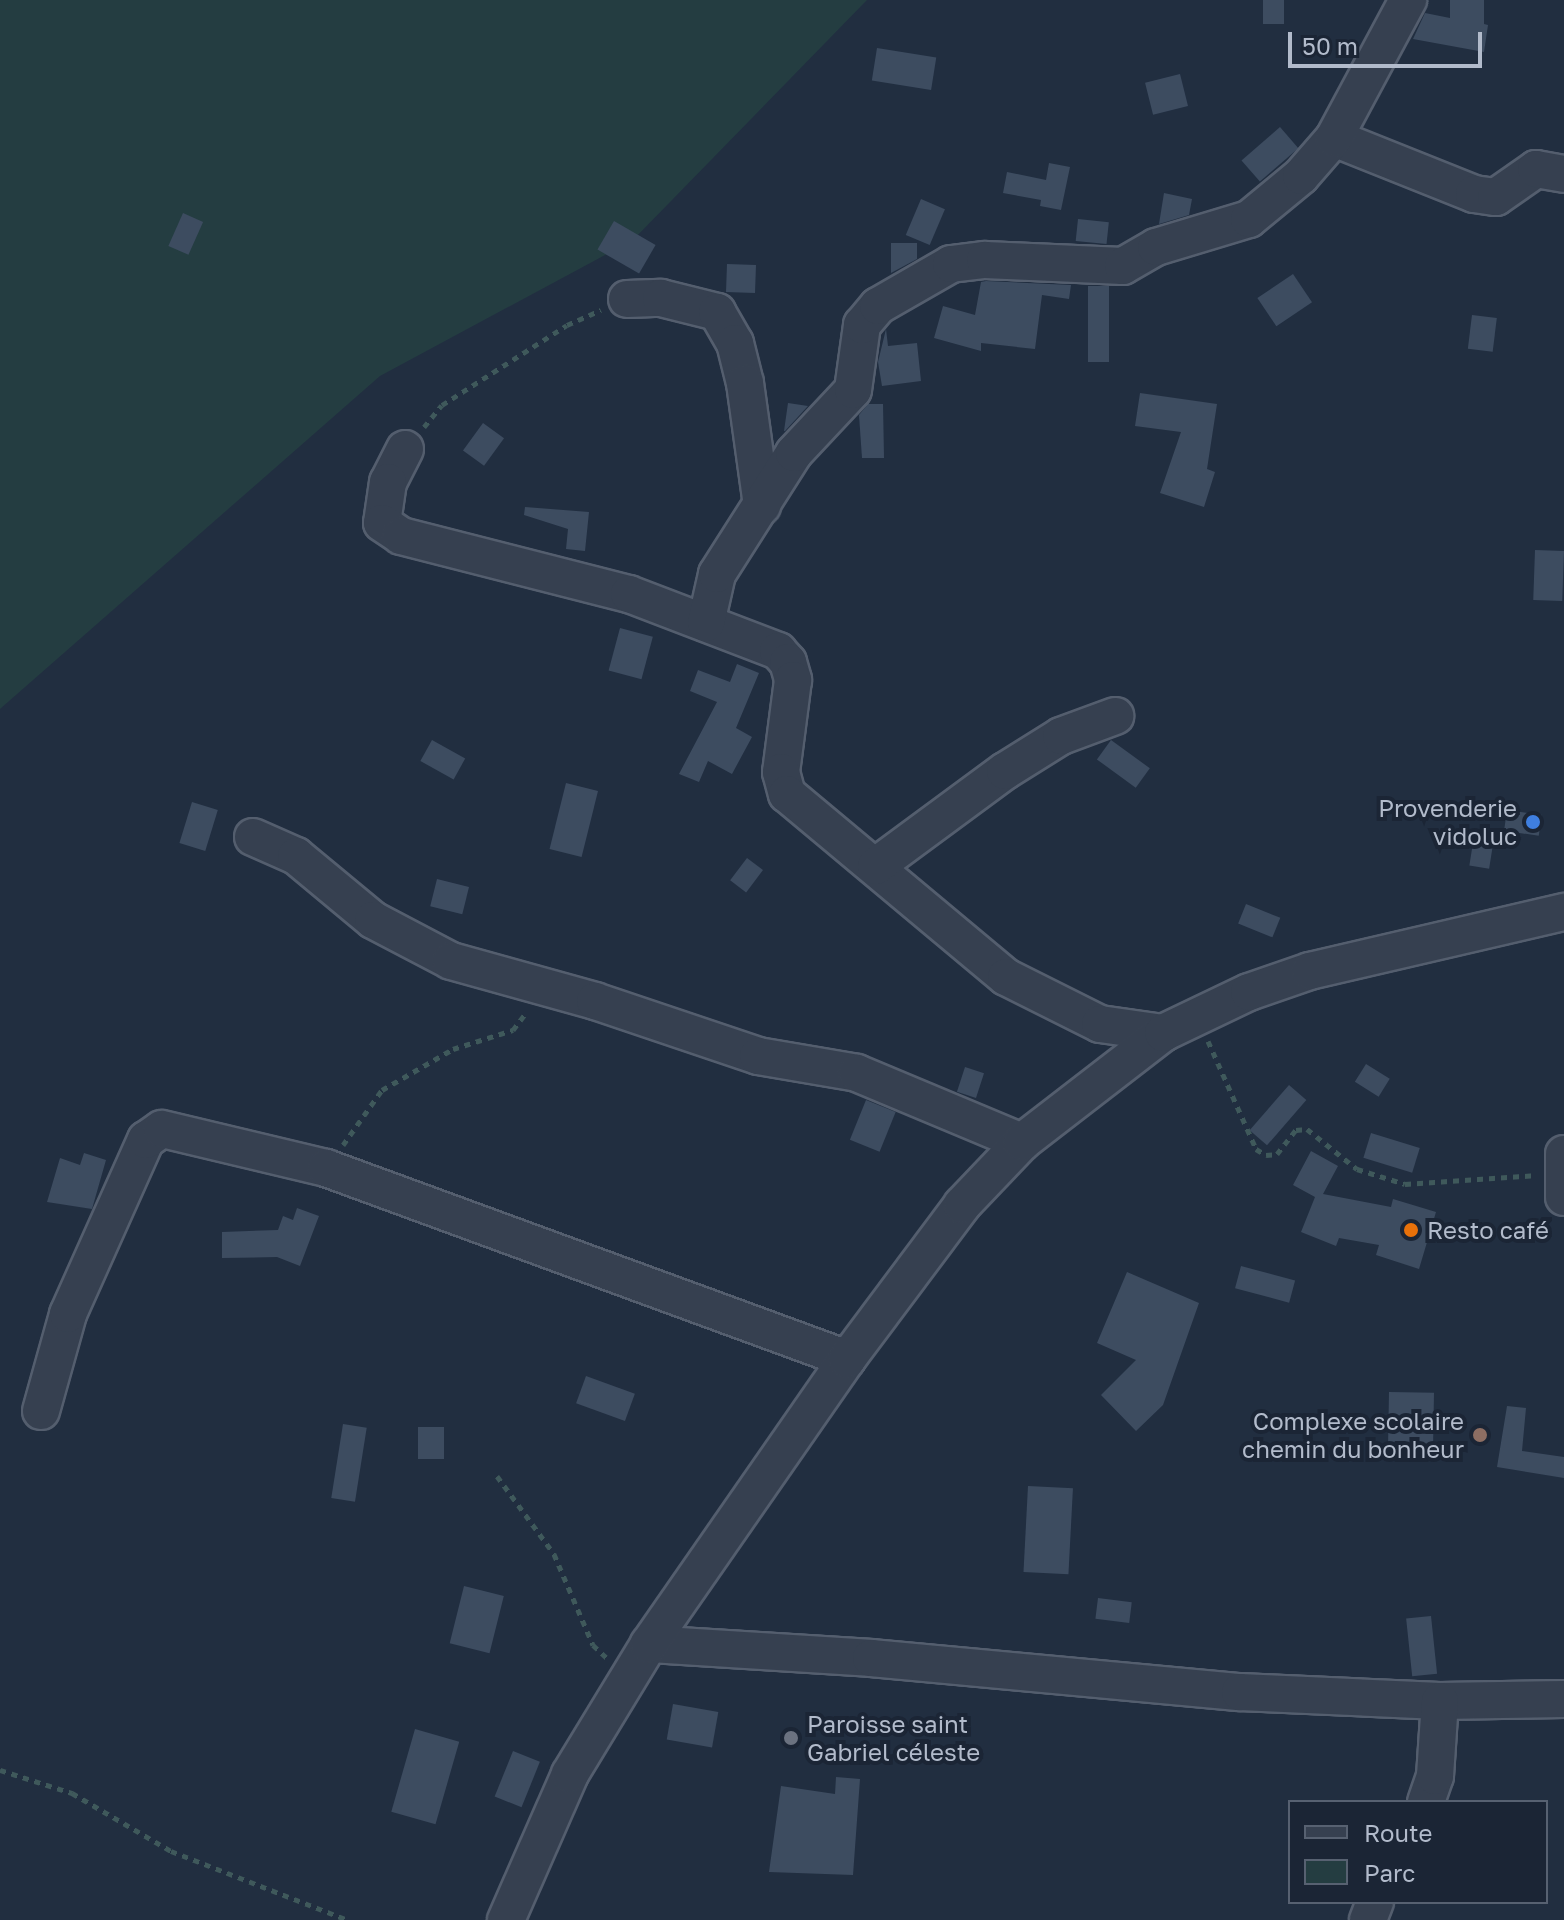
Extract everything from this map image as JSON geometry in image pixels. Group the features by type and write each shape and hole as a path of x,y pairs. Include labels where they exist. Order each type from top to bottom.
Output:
{"street":[{"path":"706,623 717,574 794,453 853,390 862,325 878,306 951,264 985,260 1134,265 1156,247 1249,219 1301,176 1334,138 1408,0"},
{"path":"1334,138 1474,194 1496,197 1536,169 1564,174"},
{"path":"627,299 661,298 717,312 735,343 745,383 762,506"},
{"path":"405,449 382,505 382,523 401,536 629,594 778,651 788,662 793,680 781,783 787,794 1006,977 1100,1024 1163,1033"},
{"path":"876,866 1005,771 1061,736 1115,716"},
{"path":"253,837 296,856 373,920 451,961 758,1056 857,1073 1022,1142"},
{"path":"506,1920 570,1774 649,1644 847,1359 962,1205 1022,1142 1163,1033 1198,1017 1310,971 1564,912"},
{"path":"41,1411 68,1314 153,1132 162,1129 326,1168 847,1359"},
{"path":"649,1644 871,1658 1240,1692 1440,1701 1564,1699"},
{"path":"1427,1800 1435,1776 1440,1701"}],"path":[{"path":"405,449 442,405 567,325 627,299"},
{"path":"326,1168 382,1090 453,1049 513,1030 545,989"},
{"path":"1198,1017 1256,1149 1266,1155 1277,1154 1296,1130 1307,1129 1357,1169 1405,1184 1476,1183 1563,1174"},
{"path":"497,1476 554,1554 593,1645 629,1678"},
{"path":"0,1770 72,1793 171,1851 348,1920"}],"green space":[{"path":"0,0 867,0 633,240 380,376 0,709"}],"building":[{"path":"1263,0 1284,0 1284,24 1263,24"},
{"path":"1450,0 1484,0 1484,24 1488,25 1484,52 1413,39 1425,13 1450,18"},
{"path":"877,48 936,57 931,90 872,81"},
{"path":"1180,74 1188,106 1153,115 1145,83"},
{"path":"1280,127 1298,148 1260,182 1242,160"},
{"path":"1049,163 1070,167 1061,210 1040,206 1041,200 1003,193 1007,172 1046,180"},
{"path":"1164,193 1192,199 1189,215 1159,224"},
{"path":"921,199 945,209 930,245 906,235"},
{"path":"183,213 203,222 188,255 168,246"},
{"path":"1078,219 1109,222 1107,244 1076,241"},
{"path":"614,221 656,245 639,274 598,250"},
{"path":"891,243 917,243 917,259 891,273"},
{"path":"727,264 756,265 755,293 726,292"},
{"path":"1293,274 1312,302 1276,326 1257,298"},
{"path":"981,282 1071,285 1069,299 1042,295 1035,349 981,343 981,351 934,338 943,306 975,315"},
{"path":"1088,286 1109,286 1109,362 1088,362"},
{"path":"1472,315 1497,318 1493,352 1468,349"},
{"path":"886,329 888,346 917,343 921,381 882,386 878,362"},
{"path":"1140,393 1217,404 1207,469 1215,472 1204,507 1160,493 1181,432 1135,426"},
{"path":"788,403 808,406 784,431"},
{"path":"868,404 883,404 884,458 862,458 859,415"},
{"path":"483,423 504,438 484,466 463,451"},
{"path":"525,507 589,512 585,551 566,549 568,529 524,515"},
{"path":"1535,550 1564,551 1562,601 1533,600"},
{"path":"620,628 653,637 641,679 609,671"},
{"path":"737,664 759,673 736,728 752,737 732,774 708,761 699,782 679,774 717,702 690,691 698,670 730,682"},
{"path":"432,740 465,758 454,779 420,761"},
{"path":"1111,740 1150,768 1136,788 1097,759"},
{"path":"566,783 598,791 582,857 550,849"},
{"path":"192,802 218,810 205,851 179,843"},
{"path":"1507,810 1542,815 1539,836 1504,831"},
{"path":"1475,830 1495,833 1489,869 1469,866"},
{"path":"747,858 763,870 746,892 730,880"},
{"path":"437,879 469,887 462,914 430,906"},
{"path":"1246,904 1280,918 1272,937 1238,923"},
{"path":"1366,1064 1390,1079 1379,1097 1355,1082"},
{"path":"965,1067 984,1073 976,1098 957,1092"},
{"path":"1289,1085 1306,1100 1267,1145 1250,1130"},
{"path":"866,1100 896,1112 880,1152 850,1140"},
{"path":"1371,1133 1420,1148 1412,1173 1363,1158"},
{"path":"1311,1151 1338,1166 1323,1194 1391,1207 1393,1199 1436,1212 1419,1269 1376,1255 1379,1245 1339,1238 1336,1246 1301,1232 1315,1197 1293,1185"},
{"path":"84,1153 106,1160 92,1209 47,1202 60,1158 80,1165"},
{"path":"297,1208 319,1216 300,1266 277,1257 222,1258 222,1232 278,1230 283,1216 293,1220"},
{"path":"1241,1266 1295,1280 1289,1303 1235,1288"},
{"path":"1127,1272 1199,1303 1163,1405 1136,1431 1101,1395 1136,1360 1097,1343"},
{"path":"586,1376 635,1394 625,1421 576,1403"},
{"path":"1389,1392 1434,1393 1433,1457 1388,1456"},
{"path":"1507,1406 1526,1408 1522,1451 1564,1457 1564,1478 1497,1467"},
{"path":"343,1424 367,1428 355,1502 331,1498"},
{"path":"418,1427 444,1427 444,1459 418,1459"},
{"path":"1028,1486 1073,1488 1068,1574 1023,1572"},
{"path":"464,1586 504,1596 490,1653 450,1643"},
{"path":"1098,1598 1132,1602 1129,1623 1095,1619"},
{"path":"1431,1616 1437,1674 1412,1676 1406,1619"},
{"path":"673,1704 718,1712 712,1747 667,1739"},
{"path":"415,1729 459,1742 436,1824 391,1812"},
{"path":"513,1751 540,1762 522,1807 495,1796"},
{"path":"836,1777 860,1779 853,1875 769,1872 781,1786 835,1794"}],"place":[{"name":"Provenderie vidoluc","path":"1533,822"},
{"name":"Resto café","path":"1411,1230"},
{"name":"Complexe scolaire chemin du bonheur","path":"1480,1435"},
{"name":"Paroisse saint Gabriel céleste","path":"791,1738"}]}
